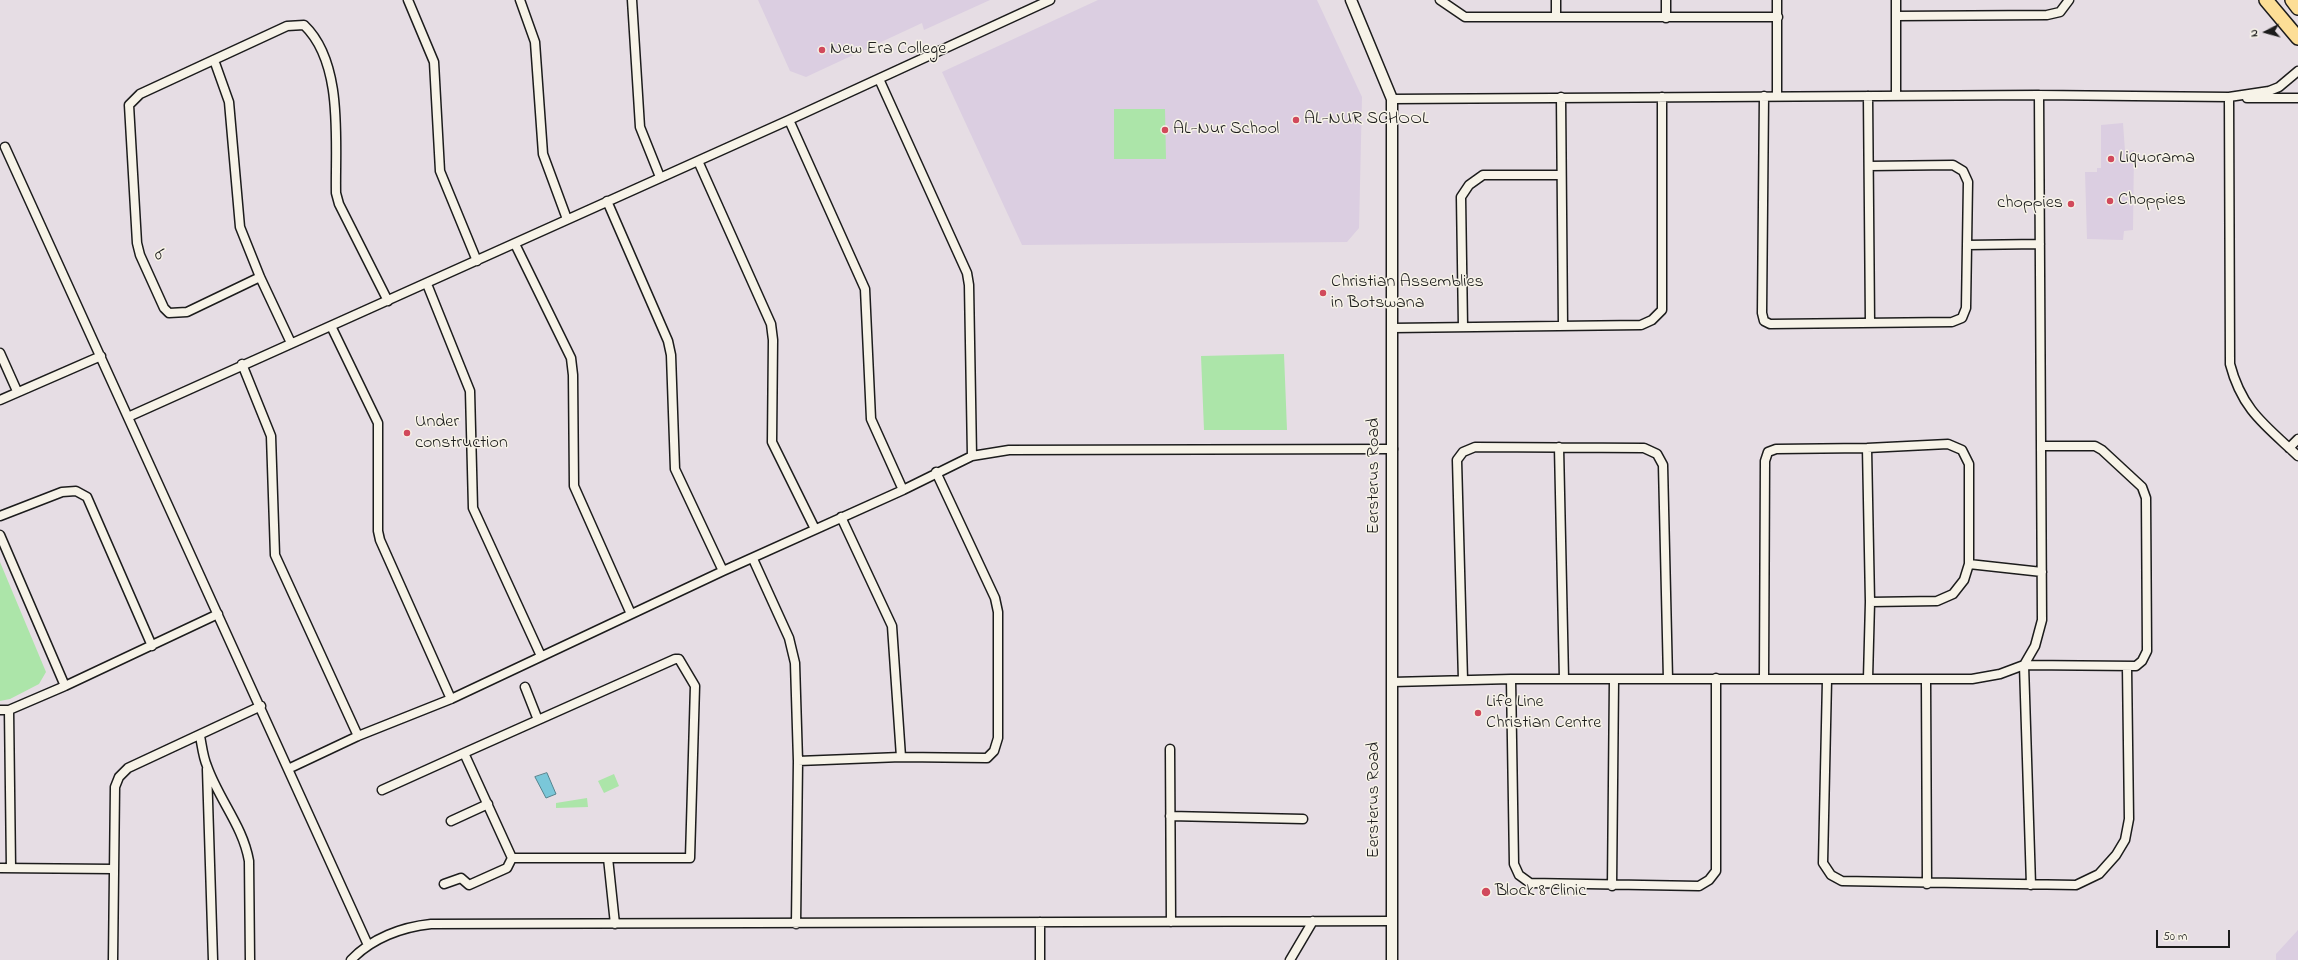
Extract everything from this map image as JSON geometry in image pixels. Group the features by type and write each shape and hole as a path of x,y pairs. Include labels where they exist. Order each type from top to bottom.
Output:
{"highway":[{"path":"2266,0 2298,38"},
{"path":"2292,0 2298,8"}],"street":[{"path":"408,0 434,62 440,171 478,261"},
{"path":"520,0 535,42 543,154 568,219"},
{"path":"632,0 640,127 660,177"},
{"path":"128,417 242,364 388,302 1050,0"},
{"name":"Eersterus Road","path":"1351,0 1392,98 1392,960"},
{"path":"1440,0 1465,17 1778,17"},
{"path":"1556,0 1556,17"},
{"path":"1666,0 1666,18"},
{"path":"1777,0 1777,96"},
{"path":"1896,0 1896,96"},
{"path":"1896,16 2047,15 2060,12 2069,0"},
{"path":"291,343 260,277 240,227 229,102 214,60 287,26 304,25 310,32 317,42 332,82 336,193 339,204 388,302"},
{"name":"b","path":"214,60 140,94 130,105 137,243 140,255 164,308 169,313 187,312 260,277"},
{"path":"2232,96 2280,87 2298,70"},
{"path":"879,79 967,273 969,285 972,456"},
{"path":"1392,98 2039,95 2232,96 2298,98"},
{"path":"2031,885 2024,665 2035,646 2042,620 2039,95"},
{"path":"1764,96 1762,313 1764,321 1770,324 1952,322 1962,318 1966,308 1968,182 1963,171 1953,165 1869,166"},
{"path":"1868,96 1870,322"},
{"path":"2232,96 2230,364 2235,386 2243,401 2255,416 2298,456"},
{"path":"1561,97 1563,326"},
{"path":"1392,328 1641,325 1652,320 1662,310 1662,97"},
{"path":"789,120 865,289 871,419 902,490"},
{"path":"5,147 261,706 368,945"},
{"path":"698,161 771,324 773,340 772,442 815,529"},
{"path":"1463,326 1461,197 1469,185 1483,175 1561,176"},
{"path":"607,201 668,341 671,355 675,468 723,571"},
{"path":"514,244 571,358 573,375 574,486 631,614"},
{"path":"1967,245 2040,244"},
{"path":"427,284 470,390 473,508 541,656"},
{"path":"330,326 378,423 379,535 451,699"},
{"path":"0,353 17,391"},
{"path":"0,400 17,391 101,356"},
{"path":"242,364 271,436 275,554 358,736"},
{"path":"2289,448 2298,439"},
{"path":"1764,678 1765,461 1768,452 1776,449 1867,448 1948,444 1962,450 1969,464 1969,564 1964,580 1953,594 1938,601 1870,602"},
{"path":"1392,682 1511,679 1614,680 1716,678 1926,681 1972,679 2000,674 2024,665 2136,666 2142,661 2148,651 2146,498 2142,487 2102,450 2095,446 2042,446"},
{"path":"1463,680 1457,460 1463,452 1475,447 1644,448 1657,454 1663,465 1668,679"},
{"path":"1559,447 1564,679"},
{"path":"1867,448 1870,602 1868,679"},
{"path":"288,769 358,736 451,699 723,571 753,559 902,490 936,472 972,456 1010,450 1393,449"},
{"path":"798,761 901,757 986,758 994,751 998,738 1000,624 995,598 936,472"},
{"path":"0,516 62,492 76,491 87,497 152,646"},
{"path":"841,517 892,626 901,757"},
{"path":"0,535 65,686"},
{"path":"753,559 789,638 795,663 798,761 796,924"},
{"path":"1969,564 2042,572"},
{"path":"11,868 4,710 65,686 218,614"},
{"path":"382,790 679,658 694,682 691,857 689,859 512,858"},
{"path":"1827,680 1823,863 1831,875 1842,881 1927,884 2076,885 2086,882 2099,874 2125,840 2129,819 2127,667"},
{"path":"1511,679 1514,864 1519,875 1530,883 1612,886 1699,886 1709,880 1716,871 1716,678"},
{"path":"1612,886 1614,680"},
{"path":"1926,681 1927,884"},
{"path":"525,687 538,720"},
{"path":"113,960 115,787 119,777 128,768 200,736 261,706"},
{"path":"200,736 207,766 213,960"},
{"path":"1170,749 1171,922"},
{"path":"464,753 512,858"},
{"path":"207,766 241,832 246,847 249,861 250,960"},
{"path":"451,821 488,804"},
{"path":"1170,816 1302,819"},
{"path":"444,884 461,878 469,885 507,868 512,858"},
{"path":"608,858 615,924"},
{"path":"0,868 113,869"},
{"path":"1290,960 1313,921"},
{"path":"352,960 368,945 389,934 424,925 1392,921"},
{"path":"1040,922 1042,959"}],"shaded area":[{"name":"New Era College","path":"758,0 990,0 924,30 922,23 806,77 790,71"},
{"name":"AL-Nur School","path":"1098,0 1317,0 1362,97 1359,228 1347,242 1022,245 942,72"},
{"name":"Choppies","path":"2123,123 2125,151 2134,150 2133,230 2124,231 2123,240 2087,239 2085,172 2097,172 2097,168 2101,168 2101,125"},
{"path":"2298,930 2298,960 2276,960 2276,954"}],"green space":[{"path":"1114,109 1165,109 1166,159 1114,159"},
{"path":"1284,354 1287,430 1204,430 1201,356"},
{"path":"0,562 46,672 39,684 10,699 0,701"},
{"path":"614,774 619,786 604,793 598,781"},
{"path":"587,798 588,807 556,808 556,803"}],"water":[{"path":"547,773 556,794 546,798 535,777"}],"place":[{"name":"New Era College","path":"822,50"},
{"name":"AL-NUR SCHOOL","path":"1296,120"},
{"name":"AL-Nur School","path":"1165,130"},
{"name":"Liquorama","path":"2111,159"},
{"name":"Choppies","path":"2110,201"},
{"name":"choppies","path":"2071,204"},
{"name":"Christian Assemblies in Botswana","path":"1323,293"},
{"name":"Under construction","path":"407,433"},
{"name":"Life Line Christian Centre","path":"1478,713"},
{"name":"Block 8 Clinic","path":"1486,892"}]}
